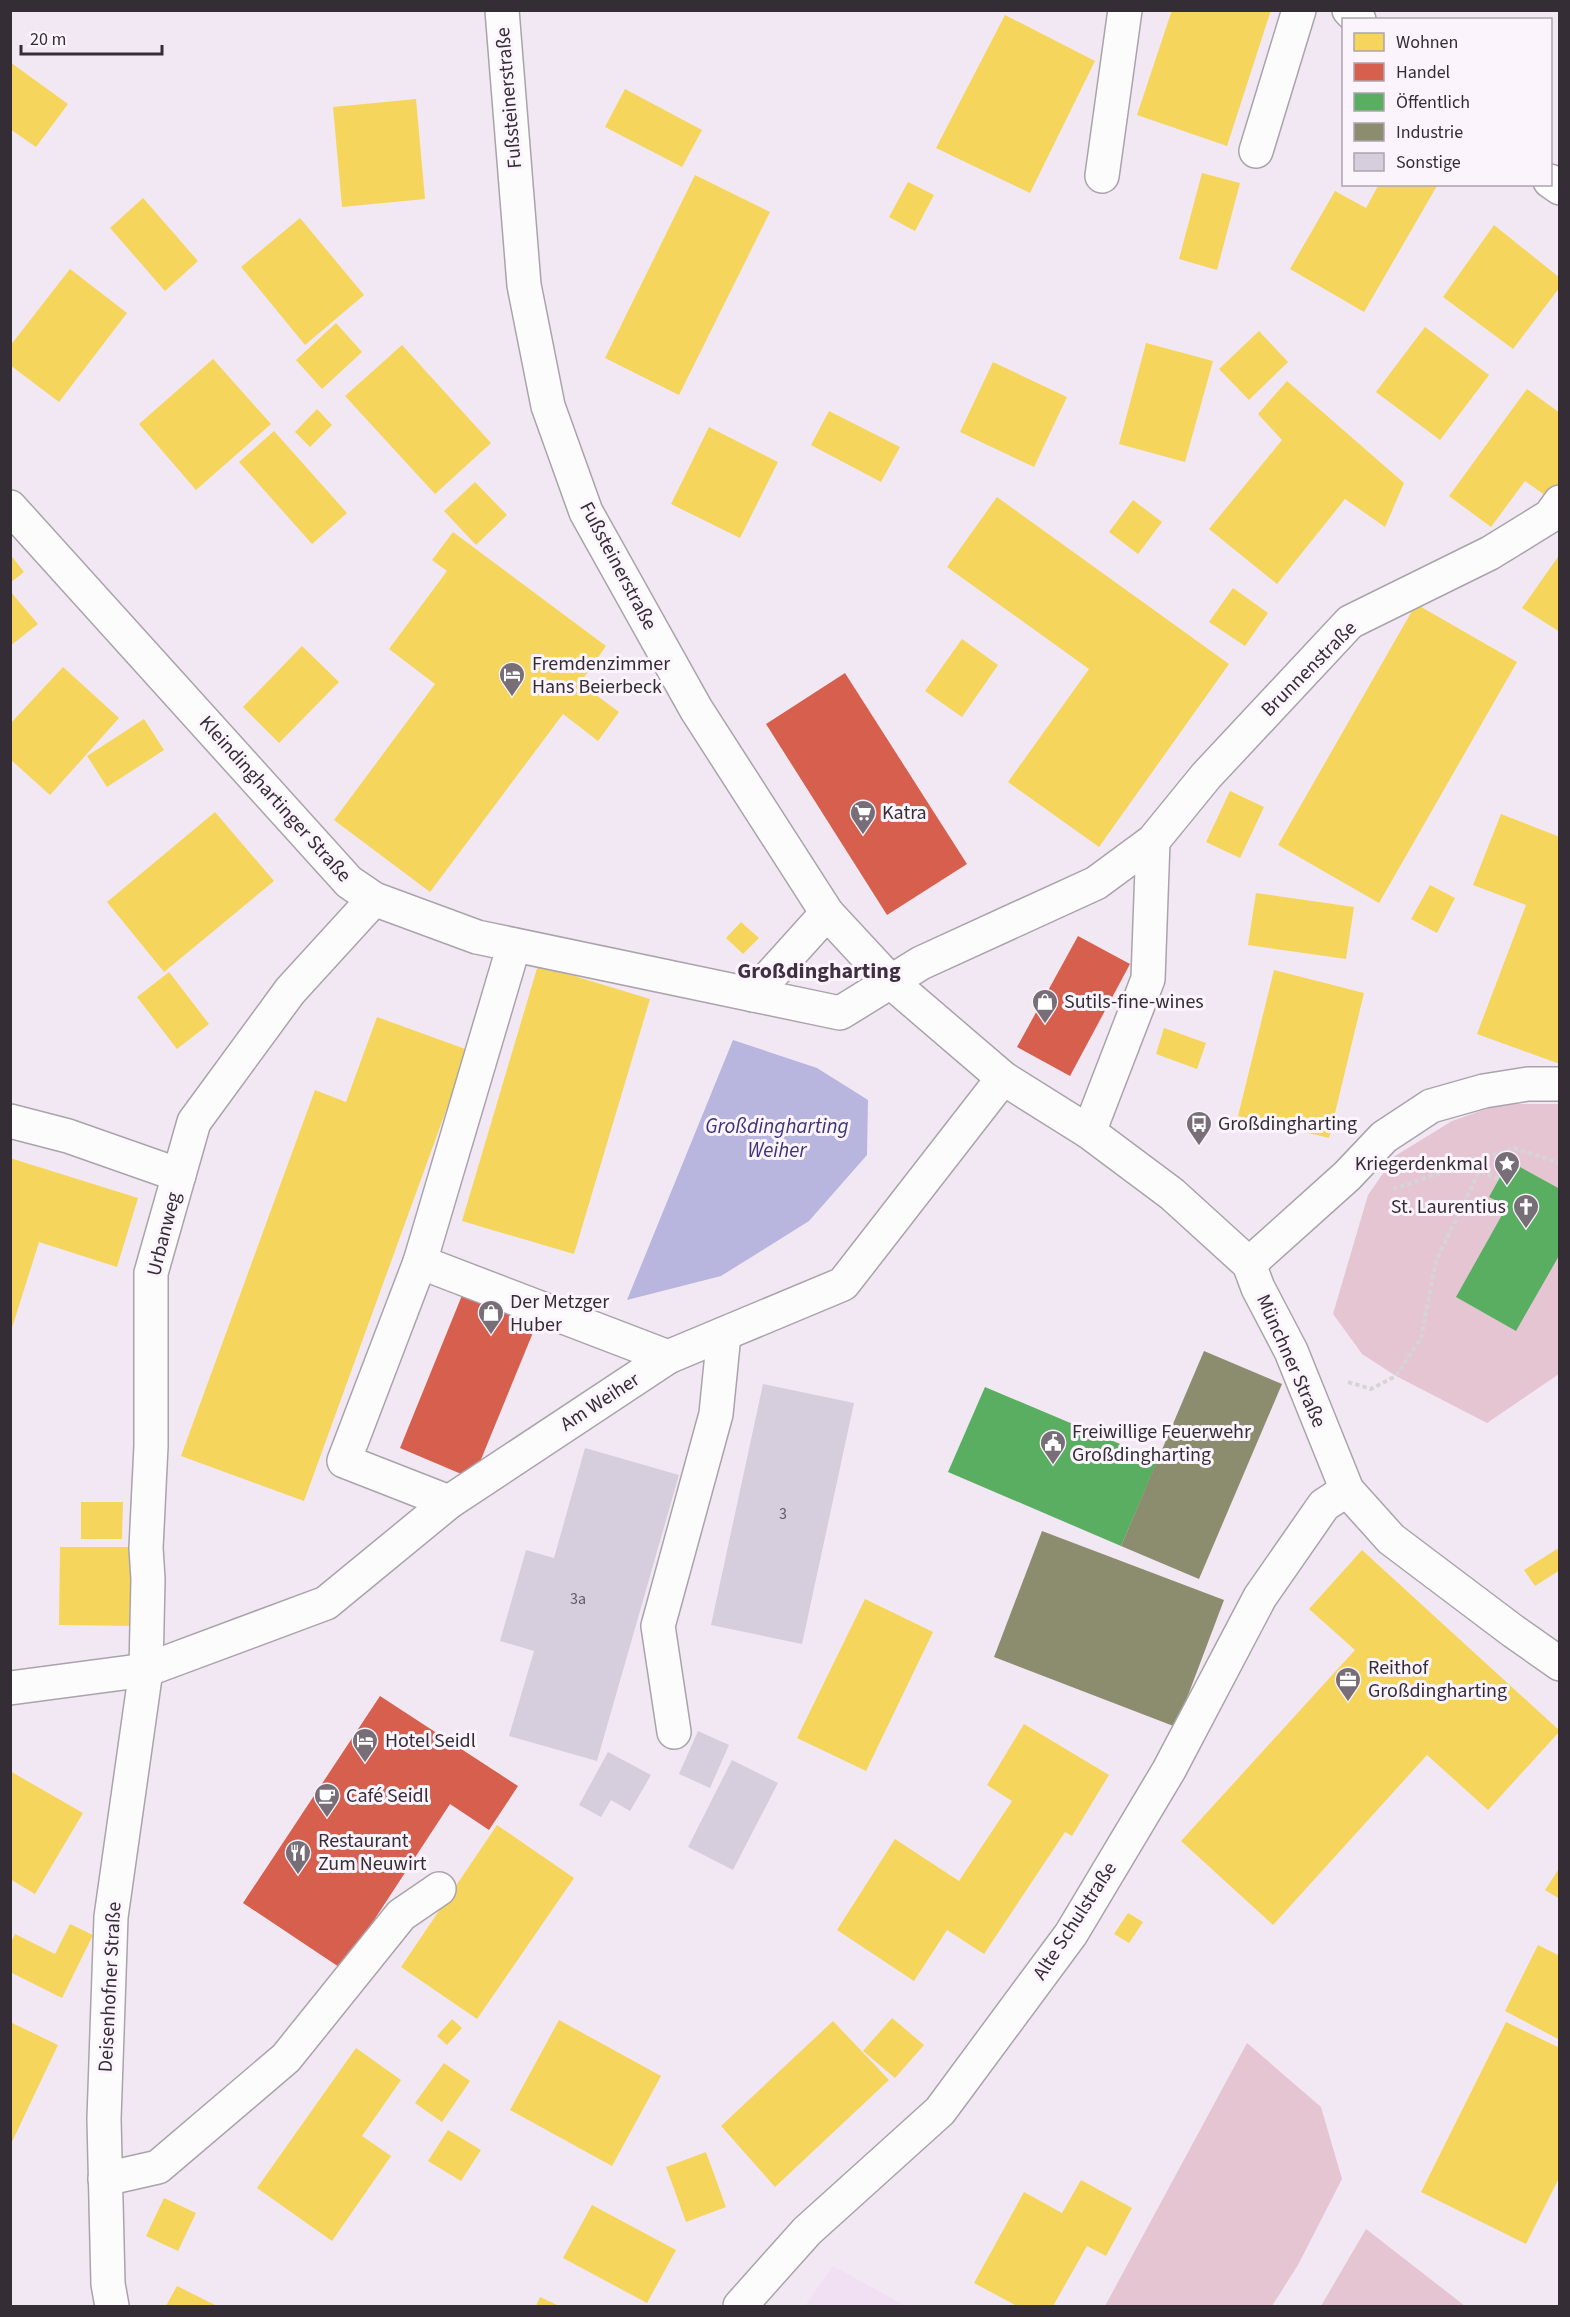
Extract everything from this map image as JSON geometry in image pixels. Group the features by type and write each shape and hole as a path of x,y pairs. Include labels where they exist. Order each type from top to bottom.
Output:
{"street":[{"name":"Fußsteinerstraße","path":"502,10 524,285 548,406 582,502 696,709 828,913 891,982 1002,1078"},
{"path":"1102,176 1125,10"},
{"path":"1256,151 1299,10"},
{"name":"Brunnenstraße","path":"891,982 921,963 1096,883 1153,841 1206,776 1350,622 1490,553 1550,516 1560,502"},
{"name":"Kleindinghartinger Straße","path":"10,507 349,882 374,899 477,937 840,1013 891,982"},
{"path":"1089,1132 1148,979 1153,841"},
{"name":"Urbanweg","path":"146,1670 148,1579 146,1548 151,1446 151,1273 194,1122 290,991 374,899"},
{"path":"753,995 828,913"},
{"path":"450,1502 344,1461 420,1262 513,945"},
{"name":"Münchner Straße","path":"1002,1078 1089,1132 1172,1194 1250,1264 1258,1288 1291,1352 1347,1490 1391,1539 1512,1631 1560,1664"},
{"name":"Am Weiher","path":"10,1688 146,1670 326,1603 450,1502 669,1357 843,1284 1002,1078"},
{"path":"1250,1264 1347,1176 1384,1137 1431,1106 1484,1091 1528,1084 1560,1084"},
{"path":"10,1120 68,1136 179,1175"},
{"path":"420,1262 669,1357"},
{"path":"674,1732 658,1626 716,1414 724,1334"},
{"name":"Alte Schulstraße","path":"740,2307 807,2231 940,2112 1071,1934 1169,1770 1260,1597 1324,1505 1347,1490"},
{"name":"Deisenhofner Straße","path":"112,2307 108,2284 104,2120 111,1917 146,1670"},
{"path":"105,2179 159,2167 286,2058 401,1915 439,1889"}],"path":[{"path":"1347,1176 1368,1196 1514,1148 1560,1163"},
{"path":"1341,1380 1371,1389 1396,1376 1420,1338 1436,1261 1485,1159"},
{"path":"1481,1171 1499,1179"}],"shaded area":[{"path":"1500,1104 1559,1104 1559,1374 1487,1423 1396,1376 1362,1354 1333,1314 1368,1195 1395,1156 1452,1121"},
{"path":"1247,2043 1321,2107 1342,2179 1298,2265 1272,2306 1105,2306"},
{"path":"1366,2229 1465,2306 1321,2306"},
{"path":"833,2266 906,2306 805,2306"}],"water":[{"name":"Großdingharting Weiher","path":"733,1040 817,1068 868,1100 867,1155 809,1221 721,1276 627,1300"}],"building: Wohnen":[{"path":"1172,10 1271,10 1227,146 1137,115"},
{"path":"1005,15 1095,61 1030,193 936,148"},
{"path":"10,62 68,104 36,147 10,129"},
{"path":"625,89 702,130 682,167 605,127"},
{"path":"416,99 425,199 342,207 333,107"},
{"path":"1202,173 1240,183 1217,270 1179,259"},
{"path":"695,175 770,212 679,395 605,358"},
{"path":"908,182 934,195 915,231 889,217"},
{"path":"1378,186 1437,186 1364,312 1290,269 1335,191 1366,208"},
{"path":"143,198 198,261 165,291 110,228"},
{"path":"300,218 364,295 305,345 241,267"},
{"path":"1494,225 1560,278 1560,287 1513,349 1443,297"},
{"path":"70,269 127,313 59,402 10,365 10,346"},
{"path":"336,323 362,352 322,389 296,360"},
{"path":"1425,327 1489,375 1440,440 1376,392"},
{"path":"1259,331 1288,362 1249,400 1219,369"},
{"path":"1146,343 1213,361 1185,462 1119,444"},
{"path":"402,345 491,443 435,494 345,396"},
{"path":"213,359 271,424 196,490 139,424"},
{"path":"993,362 1067,397 1034,467 960,432"},
{"path":"1287,381 1404,483 1385,527 1345,499 1277,584 1209,529 1282,440 1258,414"},
{"path":"1527,389 1560,413 1560,484 1549,498 1525,481 1491,527 1449,496"},
{"path":"317,409 332,425 310,447 295,432"},
{"path":"829,411 900,447 881,482 811,445"},
{"path":"709,427 778,462 740,538 671,504"},
{"path":"274,431 347,513 312,544 239,462"},
{"path":"475,482 507,515 476,545 444,511"},
{"path":"997,497 1229,664 1099,847 1008,782 1089,669 947,567"},
{"path":"1133,500 1162,522 1138,554 1109,532"},
{"name":"Fremdenzimmer Hans Beierbeck","path":"453,532 606,646 580,683 619,712 598,741 563,714 430,892 334,820 435,684 389,649 447,571 432,560"},
{"path":"10,554 24,572 10,583"},
{"path":"1560,554 1560,632 1522,608"},
{"path":"1233,588 1268,613 1245,646 1209,622"},
{"path":"10,591 38,624 10,646"},
{"path":"1416,604 1517,662 1379,903 1278,845"},
{"path":"962,639 998,665 962,717 925,691"},
{"path":"302,646 339,682 279,743 243,707"},
{"path":"63,667 119,718 50,795 10,759 10,724"},
{"path":"144,719 164,750 107,787 87,756"},
{"path":"1230,791 1264,807 1240,858 1206,842"},
{"path":"215,812 274,881 164,972 107,902"},
{"path":"1501,814 1560,837 1560,1064 1477,1034 1526,905 1473,885"},
{"path":"1430,885 1455,898 1437,933 1411,919"},
{"path":"1256,893 1354,907 1346,959 1248,945"},
{"path":"741,922 759,938 743,954 726,938"},
{"path":"538,965 650,999 574,1254 462,1221"},
{"path":"1274,970 1364,993 1329,1138 1238,1116"},
{"path":"169,972 209,1024 177,1049 137,997"},
{"path":"377,1017 468,1050 304,1501 181,1456 315,1090 346,1102"},
{"path":"1164,1028 1206,1043 1197,1069 1156,1054"},
{"path":"10,1158 138,1198 117,1267 39,1242 11,1331"},
{"path":"81,1502 123,1502 122,1539 81,1539"},
{"path":"60,1547 137,1547 137,1626 59,1625"},
{"path":"1557,1549 1560,1553 1560,1570 1535,1586 1524,1570"},
{"path":"1362,1550 1560,1731 1488,1810 1427,1755 1273,1925 1181,1841 1355,1650 1309,1609"},
{"path":"865,1599 933,1632 866,1771 797,1738"},
{"path":"1024,1724 1109,1775 1072,1836 1065,1832 984,1954 947,1930 914,1981 837,1930 895,1839 959,1881 1012,1801 987,1785"},
{"path":"10,1771 83,1813 35,1894 10,1879"},
{"path":"497,1825 574,1878 477,2019 401,1967"},
{"path":"1560,1867 1560,1899 1545,1890"},
{"path":"1128,1913 1143,1922 1129,1943 1114,1934"},
{"path":"70,1924 93,1935 62,1998 10,1972 10,1944 15,1934 55,1954"},
{"path":"1538,1945 1560,1956 1560,2040 1505,2011"},
{"path":"892,2018 924,2045 895,2078 863,2051"},
{"path":"452,2019 462,2028 447,2045 437,2036"},
{"path":"559,2020 661,2076 612,2166 510,2110"},
{"path":"833,2021 889,2080 775,2187 721,2126"},
{"path":"10,2022 58,2045 10,2146"},
{"path":"1506,2022 1560,2048 1560,2176 1526,2244 1421,2192"},
{"path":"356,2048 401,2080 362,2136 391,2156 332,2241 257,2188"},
{"path":"444,2063 470,2081 442,2122 415,2103"},
{"path":"448,2130 481,2150 461,2181 428,2161"},
{"path":"706,2152 726,2207 686,2222 666,2167"},
{"path":"1081,2180 1132,2208 1106,2256 1087,2246 1053,2306 1017,2306 974,2283 1024,2192 1062,2213"},
{"path":"164,2198 196,2213 178,2251 146,2236"},
{"path":"592,2205 676,2250 647,2303 563,2258"},
{"path":"177,2286 217,2306 166,2306"},
{"path":"540,2297 559,2306 536,2306"}],"building: Handel":[{"path":"845,673 967,864 887,915 766,724"},
{"path":"1078,936 1130,964 1070,1076 1017,1047"},
{"path":"467,1283 541,1313 473,1479 400,1448"},
{"path":"380,1696 518,1786 489,1830 450,1804 342,1969 243,1903"}],"building: Öffentlich":[{"name":"St. Laurentius","path":"1509,1161 1560,1189 1560,1254 1516,1331 1456,1297 1507,1206 1489,1197"},
{"name":"Freiwillige Feuerwehr Großdingharting","path":"985,1387 1158,1460 1121,1546 948,1472"}],"building: Industrie":[{"path":"1204,1351 1282,1384 1199,1579 1121,1546"},
{"path":"1042,1531 1224,1600 1176,1727 994,1657"}],"building: Sonstige":[{"path":"763,1384 854,1403 802,1644 711,1625"},
{"path":"585,1448 679,1475 597,1761 509,1736 534,1651 500,1641 526,1550 554,1558"},
{"path":"698,1731 729,1745 710,1788 679,1774"},
{"path":"608,1752 651,1775 630,1811 611,1800 601,1817 579,1805"},
{"path":"732,1760 778,1783 733,1870 688,1847"}],"place":[{"name":"Fremdenzimmer Hans Beierbeck","path":"512,698"},
{"name":"Katra","path":"863,836"},
{"name":"Sutils-fine-wines","path":"1045,1025"},
{"name":"Großdingharting","path":"1199,1147"},
{"name":"Kriegerdenkmal","path":"1507,1187"},
{"name":"St. Laurentius","path":"1526,1230"},
{"name":"Der Metzger Huber","path":"491,1336"},
{"name":"Freiwillige Feuerwehr Großdingharting","path":"1053,1466"},
{"name":"Reithof Großdingharting","path":"1348,1703"},
{"name":"Hotel Seidl","path":"365,1764"},
{"name":"Café Seidl","path":"327,1819"},
{"name":"Restaurant Zum Neuwirt","path":"298,1876"}],"district":[{"name":"Großdingharting","path":"819,971"}]}
